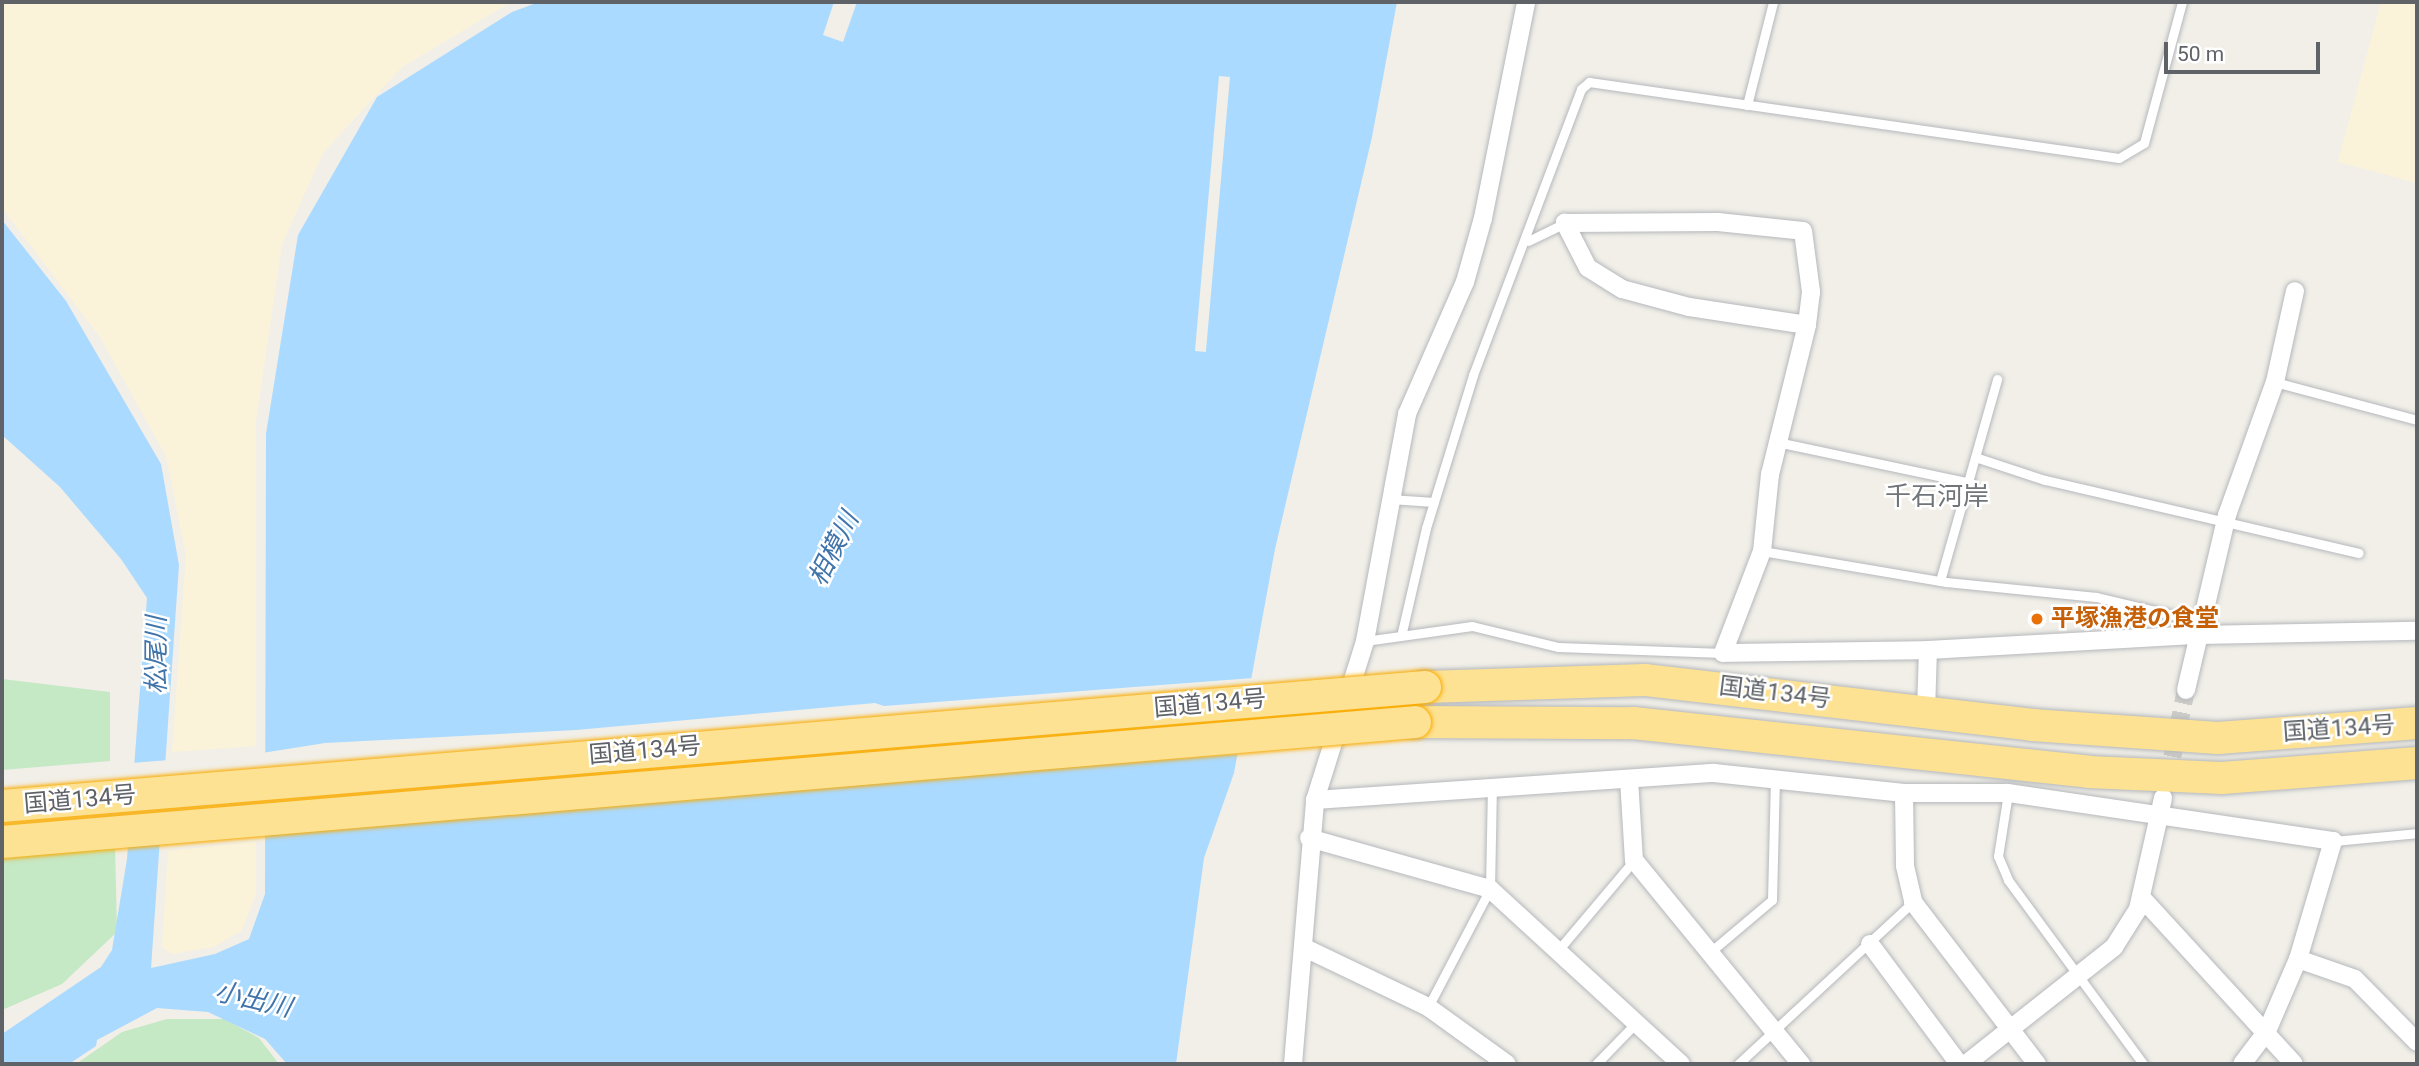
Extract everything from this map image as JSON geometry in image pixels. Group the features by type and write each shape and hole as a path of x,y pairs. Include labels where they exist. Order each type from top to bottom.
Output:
{"highway":[{"name":"国道134号","path":"2,806 1425,687 1646,680 2032,725 2218,738 2417,723"},
{"name":"国道134号","path":"2,842 1415,722 1633,723 2089,772 2208,778 2417,763"}],"street":[{"path":"1293,1064 1305,948 1309,838 1315,800 1364,641 1407,414 1465,282 1483,218 1526,2"},
{"path":"1807,325 1689,307 1622,289 1588,268 1565,223 1718,222 1803,231 1811,292 1807,325 1777,442 1762,551 1723,653 1928,650 2201,628 2417,631"},
{"path":"2186,690 2225,524 2275,382 2295,291"},
{"path":"1926,712 1928,650"},
{"path":"1315,800 1714,773 1904,793 2008,793 2159,819 2333,841 2298,959 2267,1031 2242,1064"},
{"path":"1629,779 1634,860 1801,1064"},
{"path":"1904,793 1905,866 1913,902 2037,1064"},
{"path":"1966,1064 2114,947 2141,897 2164,798"},
{"path":"1309,838 1490,889 1560,948 1681,1064"},
{"path":"2141,897 2267,1031 2294,1064"},
{"path":"1870,944 1959,1064"},
{"path":"1305,948 1428,1007 1507,1064"},
{"path":"2298,959 2355,979 2417,1042"}],"lane":[{"path":"1747,105 1773,2"},
{"path":"1402,632 1434,502 1473,374 1528,240 1581,89 1589,82 2119,158 2144,143 2182,2"},
{"path":"1528,240 1565,223"},
{"path":"1940,581 1972,483 1997,379"},
{"path":"2275,382 2417,420"},
{"path":"1777,442 1972,483"},
{"path":"1978,458 2225,524 2359,553"},
{"path":"1390,499 1434,502"},
{"path":"1762,551 1940,581 2096,597 2201,628"},
{"path":"1364,641 1402,632 1472,626 1558,647 1723,653"},
{"path":"1709,953 1772,900 1775,779"},
{"path":"1428,1007 1490,889 1492,789"},
{"path":"2008,793 1998,856 2008,880 2074,977 2144,1064"},
{"path":"2333,841 2417,832"},
{"path":"1560,948 1634,860"},
{"path":"1738,1064 1913,902"},
{"path":"1596,1064 1637,1021"}],"green space":[{"path":"2,679 110,692 110,761 2,770"},
{"path":"115,846 117,932 62,984 2,1010 2,859"},
{"path":"167,1019 224,1019 259,1038 279,1064 76,1064 122,1032"}],"sand":[{"path":"2,2 511,2 402,67 323,153 282,244 256,421 256,746 172,752 186,555 166,456 100,337 2,208"},
{"path":"2381,2 2417,2 2417,183 2338,162"},
{"path":"256,842 256,893 242,930 214,947 172,954 162,947 168,851"}],"water":[{"path":"539,2 1397,2 1372,137 1275,549 1234,773 1204,858 1176,1064 287,1064 265,1039 208,1012 157,1008 97,1040 96,1046 69,1064 2,1064 2,1034 101,967 112,950 127,859 147,598 121,559 60,487 2,435 2,220 66,301 161,464 179,565 151,968 215,954 249,939 265,894 266,434 298,235 377,97 512,12"}],"pier":[{"path":"834,2 857,2 843,42 823,35"},
{"path":"1219,76 1230,77 1206,352 1195,351"},
{"path":"1253,678 1240,754 262,829 262,753 325,743 576,730 875,703 884,706"},
{"path":"169,760 163,837 125,841 132,763"}],"tunnel":[{"path":"2167,783 2186,690"}],"place":[{"name":"平塚漁港の食堂","path":"2037,619"}],"district":[{"name":"千石河岸","path":"1937,497"}],"water label":[{"name":"相模川","path":"834,549"},
{"name":"松尾川","path":"157,655"},
{"name":"小出川","path":"253,1000"}]}
